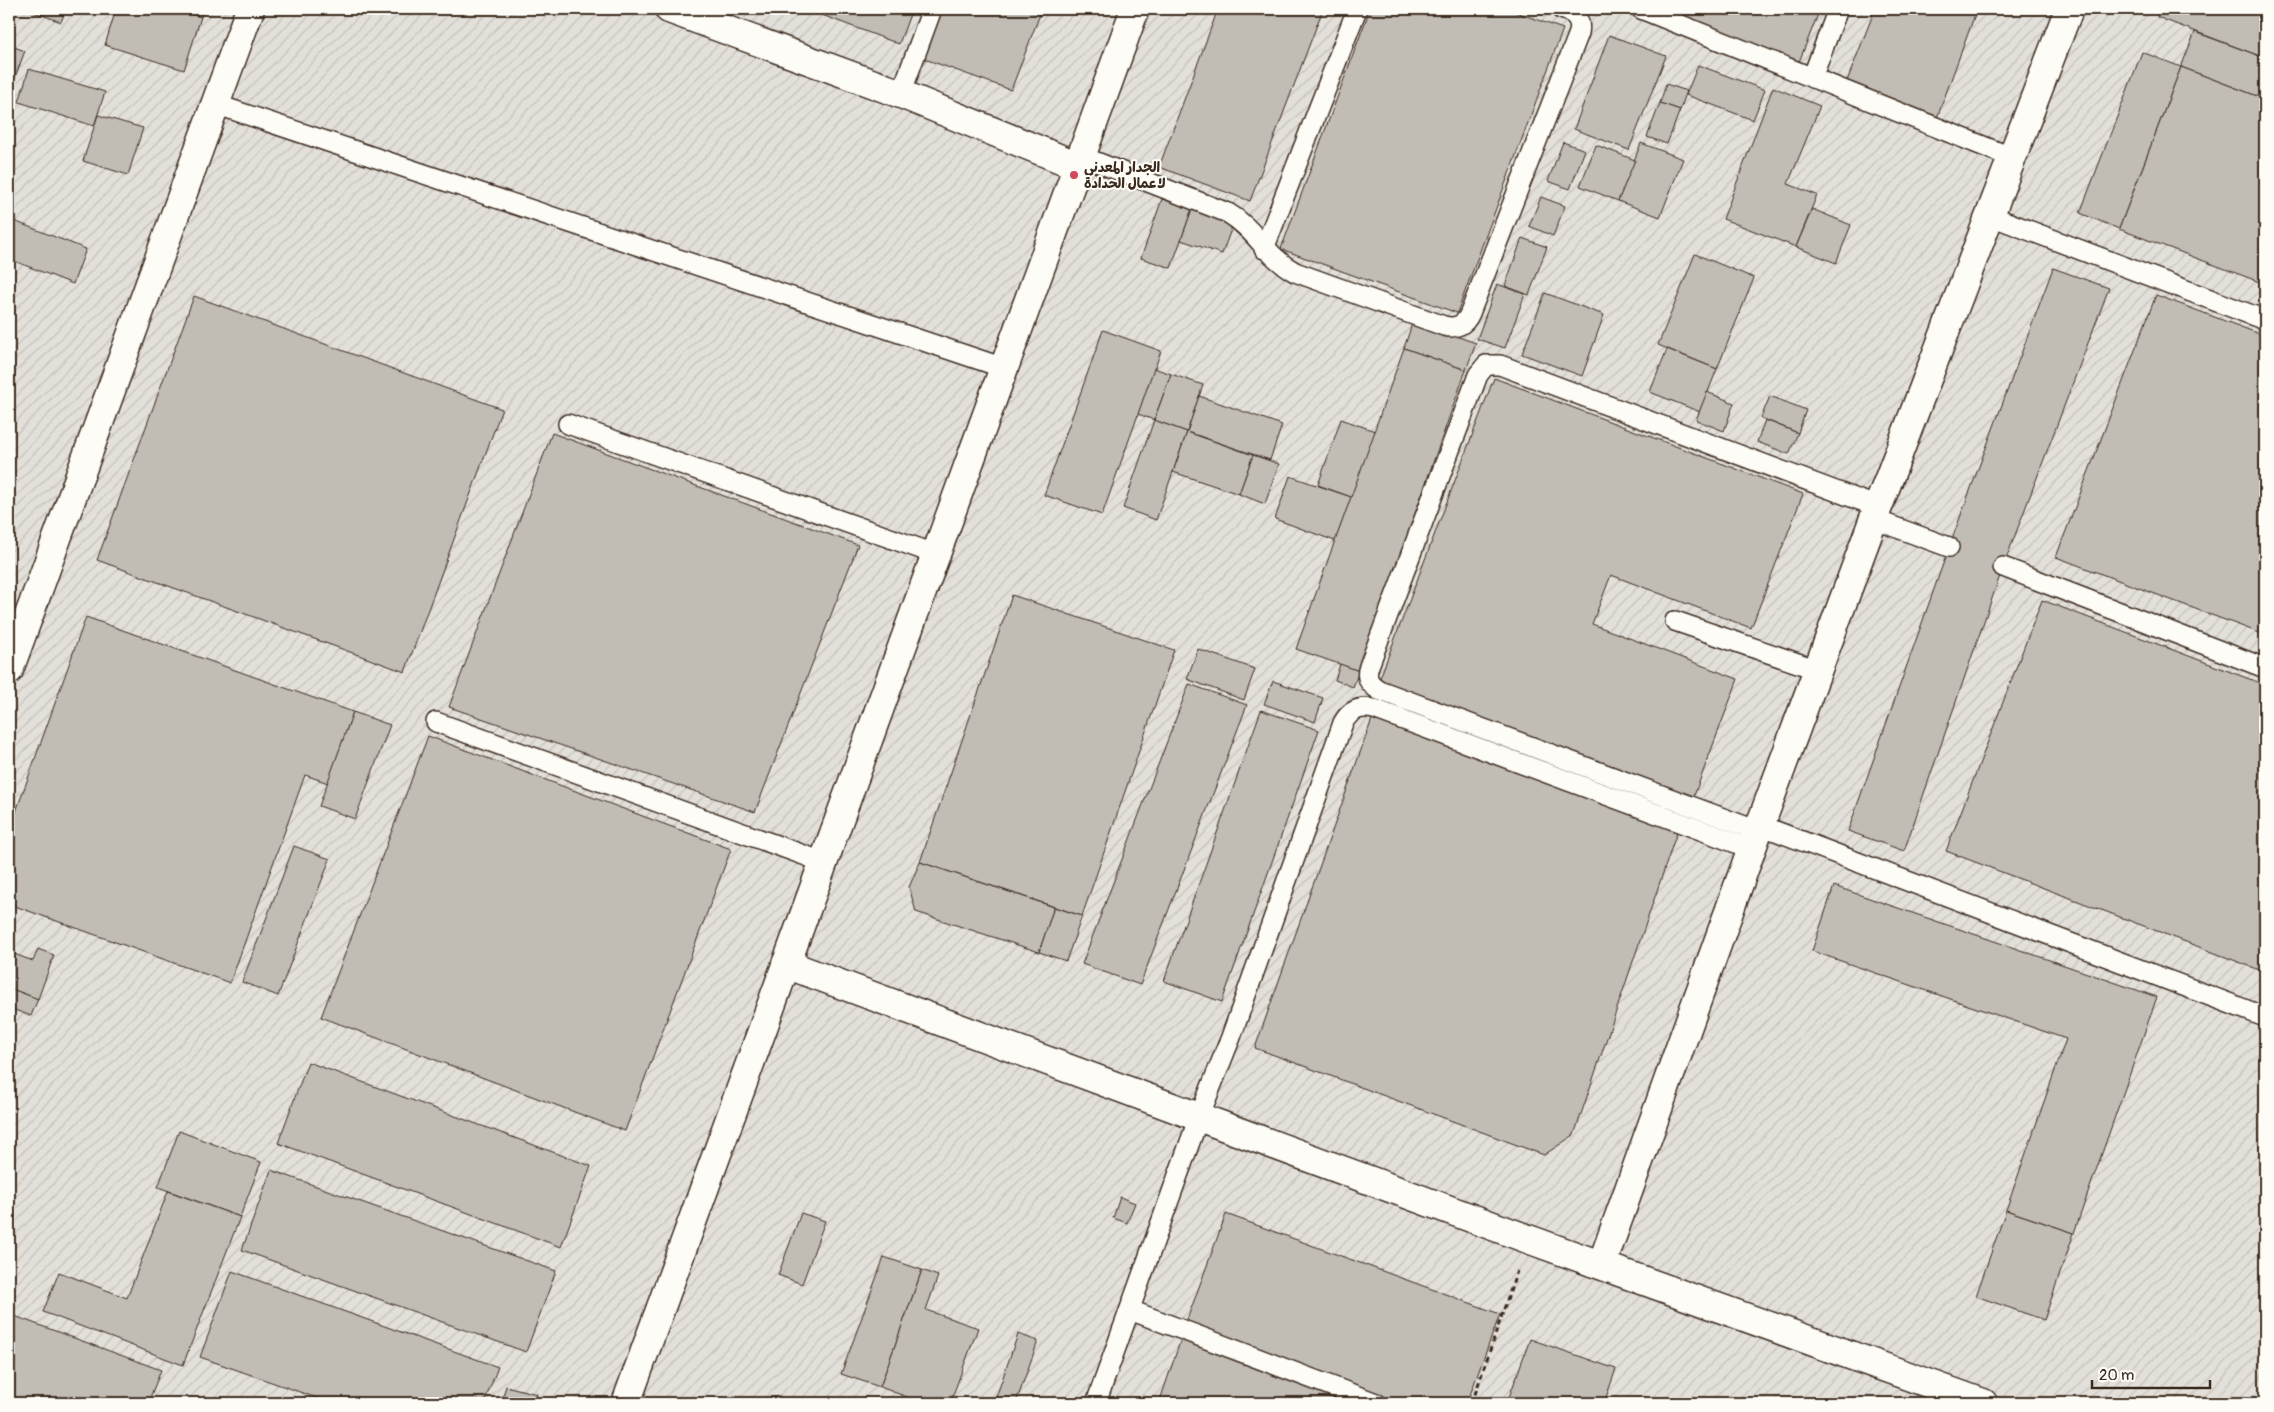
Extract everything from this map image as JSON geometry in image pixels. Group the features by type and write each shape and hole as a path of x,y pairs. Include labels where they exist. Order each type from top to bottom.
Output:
{"street":[{"path":"9,670 250,9"},
{"path":"626,1403 1135,9"},
{"path":"1602,1264 1876,513 2069,9"},
{"path":"682,11 1079,161"},
{"path":"786,964 1528,1239 1602,1264 1982,1403"}],"lane":[{"path":"901,94 932,9"},
{"path":"1264,249 1357,9"},
{"path":"1079,161 1228,213 1246,227 1264,249 1280,263 1295,272 1444,326 1456,327 1463,324 1470,313 1579,32 1580,21 1577,17 1562,9"},
{"path":"1640,9 2013,158"},
{"path":"1812,78 1838,9"},
{"path":"215,104 1004,368"},
{"path":"1991,216 2265,320"},
{"path":"1949,547 1876,513 1500,365 1486,365 1478,376 1369,666 1368,680 1379,690 1757,835 2265,1016"},
{"path":"568,424 935,554"},
{"path":"2003,567 2265,668"},
{"path":"1675,621 1818,670"},
{"path":"1096,1403 1199,1117 1231,1037 1343,723 1348,714 1356,709 1365,707 1374,709 1757,835"},
{"path":"436,722 823,862"},
{"path":"1130,1310 1376,1403"}],"path":[{"path":"1472,1403 1528,1239"}],"shaded area":[{"path":"9,9 2265,9 2265,1403 9,1403"}],"building":[{"path":"25,9 44,9 42,15"},
{"path":"44,9 66,9 61,22 42,15"},
{"path":"116,9 174,9 201,17 184,70 105,45"},
{"path":"177,9 204,9 201,17"},
{"path":"806,9 912,9 899,44"},
{"path":"941,9 1042,9 1011,90 922,58"},
{"path":"1218,9 1323,9 1250,201 1159,167"},
{"path":"1370,9 1507,9 1563,29 1457,313 1281,249"},
{"path":"1654,9 1820,9 1799,62"},
{"path":"1875,9 1977,9 1937,118 1847,81"},
{"path":"2160,9 2265,9 2265,58 2157,17"},
{"path":"2195,32 2265,58 2265,99 2181,67"},
{"path":"1609,35 1666,56 1629,150 1574,129"},
{"path":"9,45 25,51 9,93"},
{"path":"2142,52 2181,67 2119,229 2080,213"},
{"path":"1698,65 1765,90 1753,120 1686,95"},
{"path":"2181,67 2265,99 2265,284 2119,229"},
{"path":"29,69 105,92 94,126 19,102"},
{"path":"1666,84 1687,91 1680,110 1660,103"},
{"path":"1773,87 1820,106 1788,184 1817,195 1796,247 1723,219"},
{"path":"1660,103 1680,110 1667,144 1647,137"},
{"path":"98,115 143,128 128,175 83,161"},
{"path":"1563,142 1585,150 1570,189 1548,181"},
{"path":"1641,143 1683,159 1660,217 1618,201"},
{"path":"1596,145 1635,160 1618,201 1580,186"},
{"path":"1541,197 1565,206 1553,236 1529,226"},
{"path":"1162,199 1192,209 1171,268 1141,258"},
{"path":"1192,209 1233,224 1222,254 1181,240"},
{"path":"1812,209 1851,225 1836,263 1796,247"},
{"path":"9,219 86,249 73,284 9,259"},
{"path":"1522,238 1547,247 1529,295 1505,286"},
{"path":"1695,254 1754,278 1717,369 1658,345"},
{"path":"2053,268 2109,288 2003,567 1904,851 1848,831 1949,547"},
{"path":"1497,284 1525,294 1505,348 1477,339"},
{"path":"1545,293 1604,315 1582,376 1522,354"},
{"path":"2156,295 2265,336 2265,635 2056,557"},
{"path":"194,296 502,409 405,672 97,560"},
{"path":"1413,321 1476,343 1466,370 1404,348"},
{"path":"1103,330 1161,351 1102,515 1044,495"},
{"path":"1404,348 1466,370 1359,671 1296,649"},
{"path":"1667,349 1717,369 1700,412 1650,392"},
{"path":"1154,368 1171,374 1154,420 1138,414"},
{"path":"1171,374 1203,385 1187,432 1154,420"},
{"path":"1494,378 1803,494 1751,628 1611,575 1592,624 1738,679 1692,801 1378,683"},
{"path":"1707,392 1734,403 1724,431 1696,420"},
{"path":"1199,396 1282,425 1270,460 1187,432"},
{"path":"1770,396 1806,410 1798,433 1761,418"},
{"path":"1341,419 1375,431 1351,497 1318,485"},
{"path":"1154,420 1187,432 1156,520 1123,508"},
{"path":"1765,420 1798,433 1789,454 1757,442"},
{"path":"1187,432 1253,455 1239,494 1173,472"},
{"path":"552,433 858,545 755,812 449,707"},
{"path":"1253,455 1279,464 1265,504 1239,494"},
{"path":"1290,476 1351,497 1335,541 1275,519"},
{"path":"1012,595 1174,650 1082,916 920,862"},
{"path":"2042,600 2265,685 2265,972 1946,851"},
{"path":"86,617 353,712 328,783 305,775 230,983 9,904 9,831"},
{"path":"1198,649 1255,669 1244,700 1187,679"},
{"path":"1340,664 1359,671 1353,687 1335,680"},
{"path":"1273,681 1323,698 1315,722 1264,704"},
{"path":"1189,684 1247,705 1140,985 1082,964"},
{"path":"1261,710 1319,730 1222,1002 1164,981"},
{"path":"353,712 390,725 355,819 319,806"},
{"path":"1372,719 1677,832 1574,1135 1544,1155 1255,1048"},
{"path":"428,736 731,849 625,1131 321,1017"},
{"path":"294,846 330,859 278,996 242,982"},
{"path":"920,862 1054,907 1039,952 916,912 909,887"},
{"path":"1834,886 2157,997 2074,1233 2006,1210 2066,1039 1812,951"},
{"path":"1054,907 1082,916 1066,961 1039,952"},
{"path":"38,949 54,955 38,999 9,988 9,952 33,961"},
{"path":"9,988 38,999 31,1016 9,1008"},
{"path":"308,1062 591,1166 561,1247 278,1143"},
{"path":"179,1131 261,1162 240,1217 158,1187"},
{"path":"271,1170 556,1271 526,1352 242,1250"},
{"path":"168,1191 240,1217 183,1365 43,1312 59,1272 127,1298"},
{"path":"1120,1197 1135,1203 1127,1223 1113,1218"},
{"path":"2006,1210 2074,1233 2044,1320 1976,1296"},
{"path":"801,1213 825,1221 802,1284 778,1275"},
{"path":"1226,1214 1500,1314 1467,1403 1402,1403 1185,1325"},
{"path":"884,1257 922,1270 880,1387 841,1374"},
{"path":"922,1270 938,1276 926,1310 978,1328 950,1403 923,1403 880,1387"},
{"path":"232,1271 498,1367 484,1403 331,1403 200,1357"},
{"path":"9,1314 161,1370 148,1403 9,1403"},
{"path":"1018,1334 1038,1341 1016,1403 994,1403"},
{"path":"1182,1336 1360,1403 1159,1403"},
{"path":"1530,1339 1616,1369 1604,1403 1507,1403"},
{"path":"506,1386 537,1394 535,1403 501,1403"}],"place":[{"name":"الجدار المعدني لاعمال الحدادة","path":"1074,175"}]}
